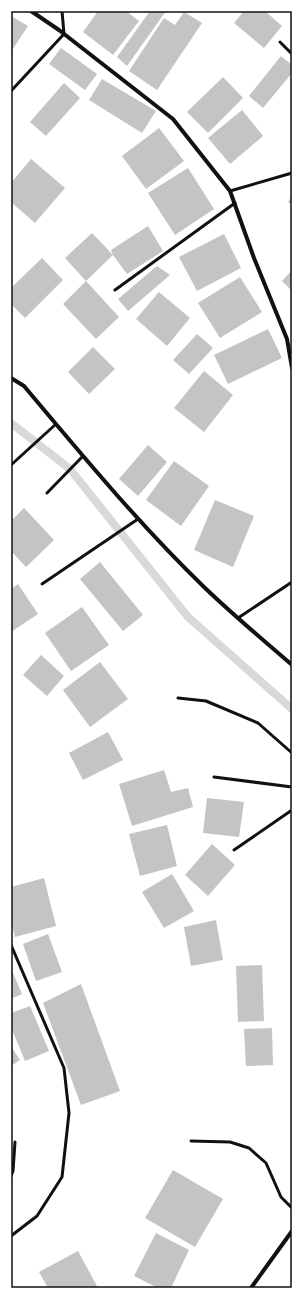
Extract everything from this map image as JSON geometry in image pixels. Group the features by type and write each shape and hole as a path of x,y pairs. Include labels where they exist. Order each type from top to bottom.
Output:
{"street":[{"path":"31,11 64,34 173,119 230,191 254,258 287,339 292,368"},
{"path":"11,378 24,386 82,456 138,519 204,587 292,665"},
{"path":"251,1288 292,1231"}],"lane":[{"path":"11,91 64,34 62,11"},
{"path":"280,42 292,54"},
{"path":"230,191 292,174"},
{"path":"116,290 235,203"},
{"path":"11,464 56,424"},
{"path":"47,493 82,456"},
{"path":"42,584 138,519"},
{"path":"238,618 292,582"},
{"path":"178,698 206,701 258,723 292,753"},
{"path":"214,777 292,787"},
{"path":"234,850 292,810"},
{"path":"11,945 64,1068 68,1113 62,1176 37,1216 11,1236"},
{"path":"190,1140 230,1142 249,1148 266,1163 281,1196 292,1208"},
{"path":"11,1176 13,1171 15,1142"}],"building":[{"path":"98,11 126,11 139,21 113,55 83,32"},
{"path":"150,11 166,11 127,66 117,57"},
{"path":"244,11 265,11 282,26 264,48 234,23"},
{"path":"184,12 202,23 157,90 129,71 164,18 175,25"},
{"path":"11,16 28,26 11,52"},
{"path":"61,48 97,74 85,90 49,64"},
{"path":"281,56 292,65 292,73 263,108 249,96"},
{"path":"223,77 243,98 208,133 187,112"},
{"path":"102,79 156,111 142,133 89,100"},
{"path":"64,83 80,98 46,136 30,122"},
{"path":"242,110 263,136 230,164 208,138"},
{"path":"159,128 184,161 146,189 122,156"},
{"path":"31,159 65,188 35,223 11,202 11,183"},
{"path":"188,168 214,209 175,235 148,193"},
{"path":"292,196 292,205 288,202"},
{"path":"148,226 163,251 127,274 111,250"},
{"path":"92,233 113,255 86,281 65,258"},
{"path":"224,234 241,268 197,291 179,257"},
{"path":"42,258 63,280 25,318 11,304 11,288"},
{"path":"157,266 170,275 128,311 118,299"},
{"path":"292,270 292,291 282,281"},
{"path":"240,277 262,312 220,338 198,303"},
{"path":"86,281 119,317 96,339 63,304"},
{"path":"159,292 190,318 167,346 136,319"},
{"path":"268,329 282,358 228,384 214,355"},
{"path":"197,334 213,348 189,374 173,360"},
{"path":"93,347 115,369 89,394 68,372"},
{"path":"204,371 233,395 204,432 174,408"},
{"path":"148,445 167,462 138,496 119,479"},
{"path":"174,461 209,486 181,526 146,500"},
{"path":"215,500 254,516 233,567 194,550"},
{"path":"24,508 54,540 26,567 11,551 11,521"},
{"path":"100,562 143,615 123,631 80,579"},
{"path":"18,584 38,614 11,632 11,589"},
{"path":"82,607 109,645 71,671 45,633"},
{"path":"41,655 64,676 47,696 23,675"},
{"path":"100,662 128,699 90,727 63,690"},
{"path":"108,732 123,760 83,780 69,753"},
{"path":"164,770 171,792 188,788 193,807 132,826 119,784"},
{"path":"207,798 244,802 239,837 203,833"},
{"path":"167,825 177,866 140,876 129,834"},
{"path":"212,844 235,865 208,896 185,875"},
{"path":"172,874 194,911 164,928 142,892"},
{"path":"44,878 56,926 15,937 11,921 11,887"},
{"path":"216,920 223,960 191,966 184,927"},
{"path":"48,934 62,972 36,981 23,944"},
{"path":"262,965 264,1021 238,1022 236,966"},
{"path":"11,968 22,994 11,999"},
{"path":"81,984 120,1091 81,1105 43,1003"},
{"path":"30,1006 49,1051 25,1061 11,1027 11,1013"},
{"path":"272,1028 273,1065 246,1066 244,1029"},
{"path":"11,1046 20,1060 11,1066"},
{"path":"173,1170 223,1199 195,1247 145,1218"},
{"path":"156,1233 189,1250 171,1288 158,1288 134,1276"},
{"path":"78,1251 97,1286 94,1288 48,1288 39,1272"}],"waterway":[{"path":"11,423 70,469 188,617 292,709"}]}
